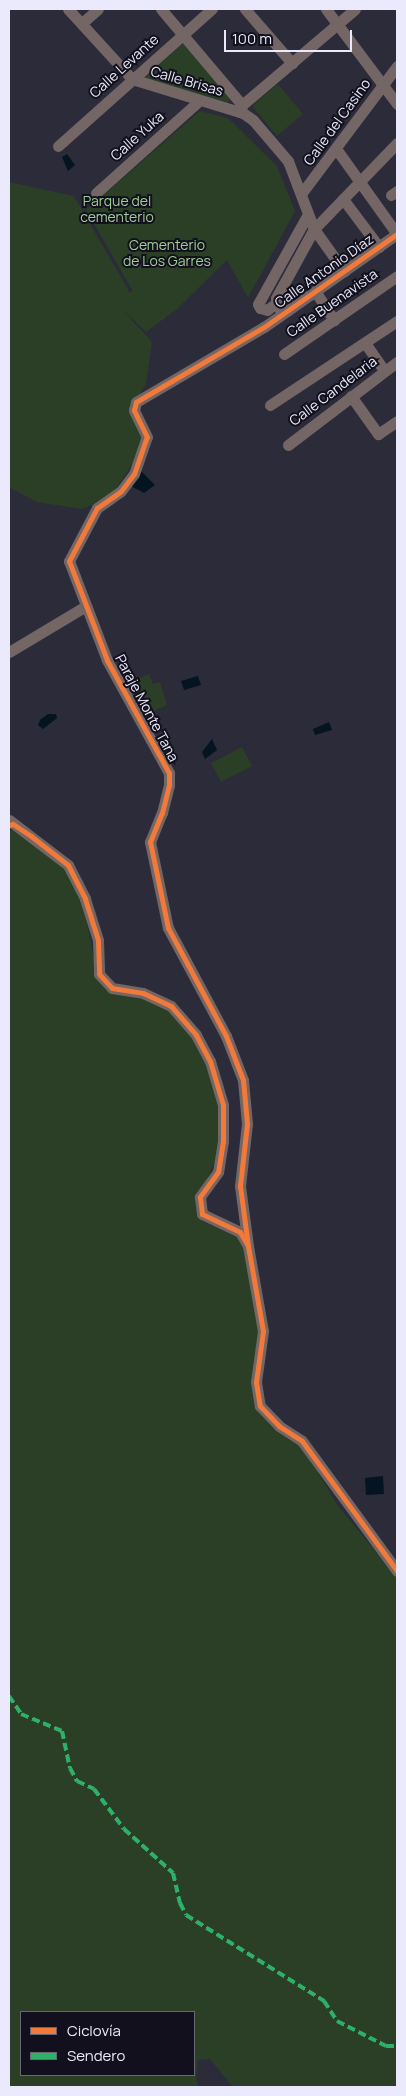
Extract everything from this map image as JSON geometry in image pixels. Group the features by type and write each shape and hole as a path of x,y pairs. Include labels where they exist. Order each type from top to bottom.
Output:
{"street":[{"name":"Calle Brisas","path":"68,9 132,79 199,101 241,108"},
{"path":"82,23 98,9"},
{"path":"161,9 241,108 288,161 301,194 307,216 344,271"},
{"name":"Calle Levante","path":"58,146 212,9"},
{"path":"245,9 292,62"},
{"path":"326,9 397,104"},
{"path":"241,108 355,9"},
{"name":"Calle del Casino","path":"301,194 337,150 397,66"},
{"name":"Calle Yuka","path":"96,193 199,101"},
{"path":"337,150 397,234"},
{"path":"276,303 276,298 314,229 360,182 395,150"},
{"path":"343,199 379,247"},
{"path":"266,325 263,310 258,304 260,296 307,216"},
{"name":"Calle Antonio Díaz","path":"136,402 266,325 397,234"},
{"name":"Calle Buenavista","path":"284,354 397,276"},
{"path":"315,291 334,320"},
{"path":"263,310 276,303"},
{"path":"276,303 287,311"},
{"path":"270,406 397,321"},
{"path":"365,344 384,370"},
{"name":"Calle Candelaria","path":"288,445 384,370 397,364"},
{"path":"351,396 378,434 397,421"},
{"name":"Paraje Monte Tana","path":"136,402 134,410 147,437 134,474 121,491 97,508 69,561 107,660 169,772 170,785 150,842 168,928 226,1036 243,1080 247,1124 240,1186 263,1331 256,1382 260,1406 279,1426 302,1441 397,1570"},
{"path":"9,652 86,606"},
{"path":"10,823 68,865 85,899 98,940 99,974 112,988 143,993 171,1006 196,1035 210,1061 222,1106 223,1140 218,1172 200,1197 202,1214 240,1232 248,1246"}],"green space":[{"path":"183,43 230,99 228,103 144,78"},
{"path":"278,84 303,114 277,136 252,106"},
{"path":"200,111 228,118 277,166 295,211 248,298 227,260 177,309 146,332 121,308 152,342 146,384 131,409 142,436 135,460 110,497 82,509 37,502 9,487 9,182 74,196 130,293 132,290 86,210"},
{"path":"149,674 153,684 160,682 167,705 143,716 125,685"},
{"path":"242,747 252,766 221,782 211,763"},
{"path":"13,830 53,858 67,872 83,904 96,969 105,990 149,998 169,1010 193,1038 206,1062 218,1091 219,1152 197,1203 200,1220 239,1238 246,1255 260,1324 256,1397 303,1448 338,1506 397,1577 397,2087 233,2087 210,2059 198,2060 196,2078 199,2087 9,2087 9,831"}],"water":[{"path":"67,154 75,165 68,171 62,157"},
{"path":"141,471 155,485 144,493 131,486"},
{"path":"198,676 201,685 184,690 181,681"},
{"path":"48,714 56,714 57,718 43,729 38,725 40,720"},
{"path":"329,722 332,730 315,735 313,729"},
{"path":"212,739 217,750 205,759 202,752"},
{"path":"383,1476 384,1494 366,1495 365,1478"}],"marked path":[{"path":"9,1696 21,1714 62,1731 70,1768 77,1781 94,1789 124,1829 173,1873 180,1903 186,1915 324,2001 337,2021 386,2046 397,2046"}],"cycle path":[{"path":"248,1246 240,1186 247,1124 243,1080 226,1036 168,928 150,842 162,813 169,785 169,773 107,660 69,561 97,508 121,491 134,474 147,437 134,410 136,402 264,327 397,234"},
{"path":"9,825 13,824 31,836 68,865 85,899 98,940 99,974 112,988 143,993 171,1006 196,1035 210,1061 223,1105 223,1141 218,1172 200,1197 202,1214 240,1232 248,1246 263,1331 256,1382 260,1406 279,1426 302,1441 397,1571"}],"park label":[{"name":"Parque del cementerio","path":"117,210"},
{"name":"Cementerio de Los Garres","path":"167,254"}]}
